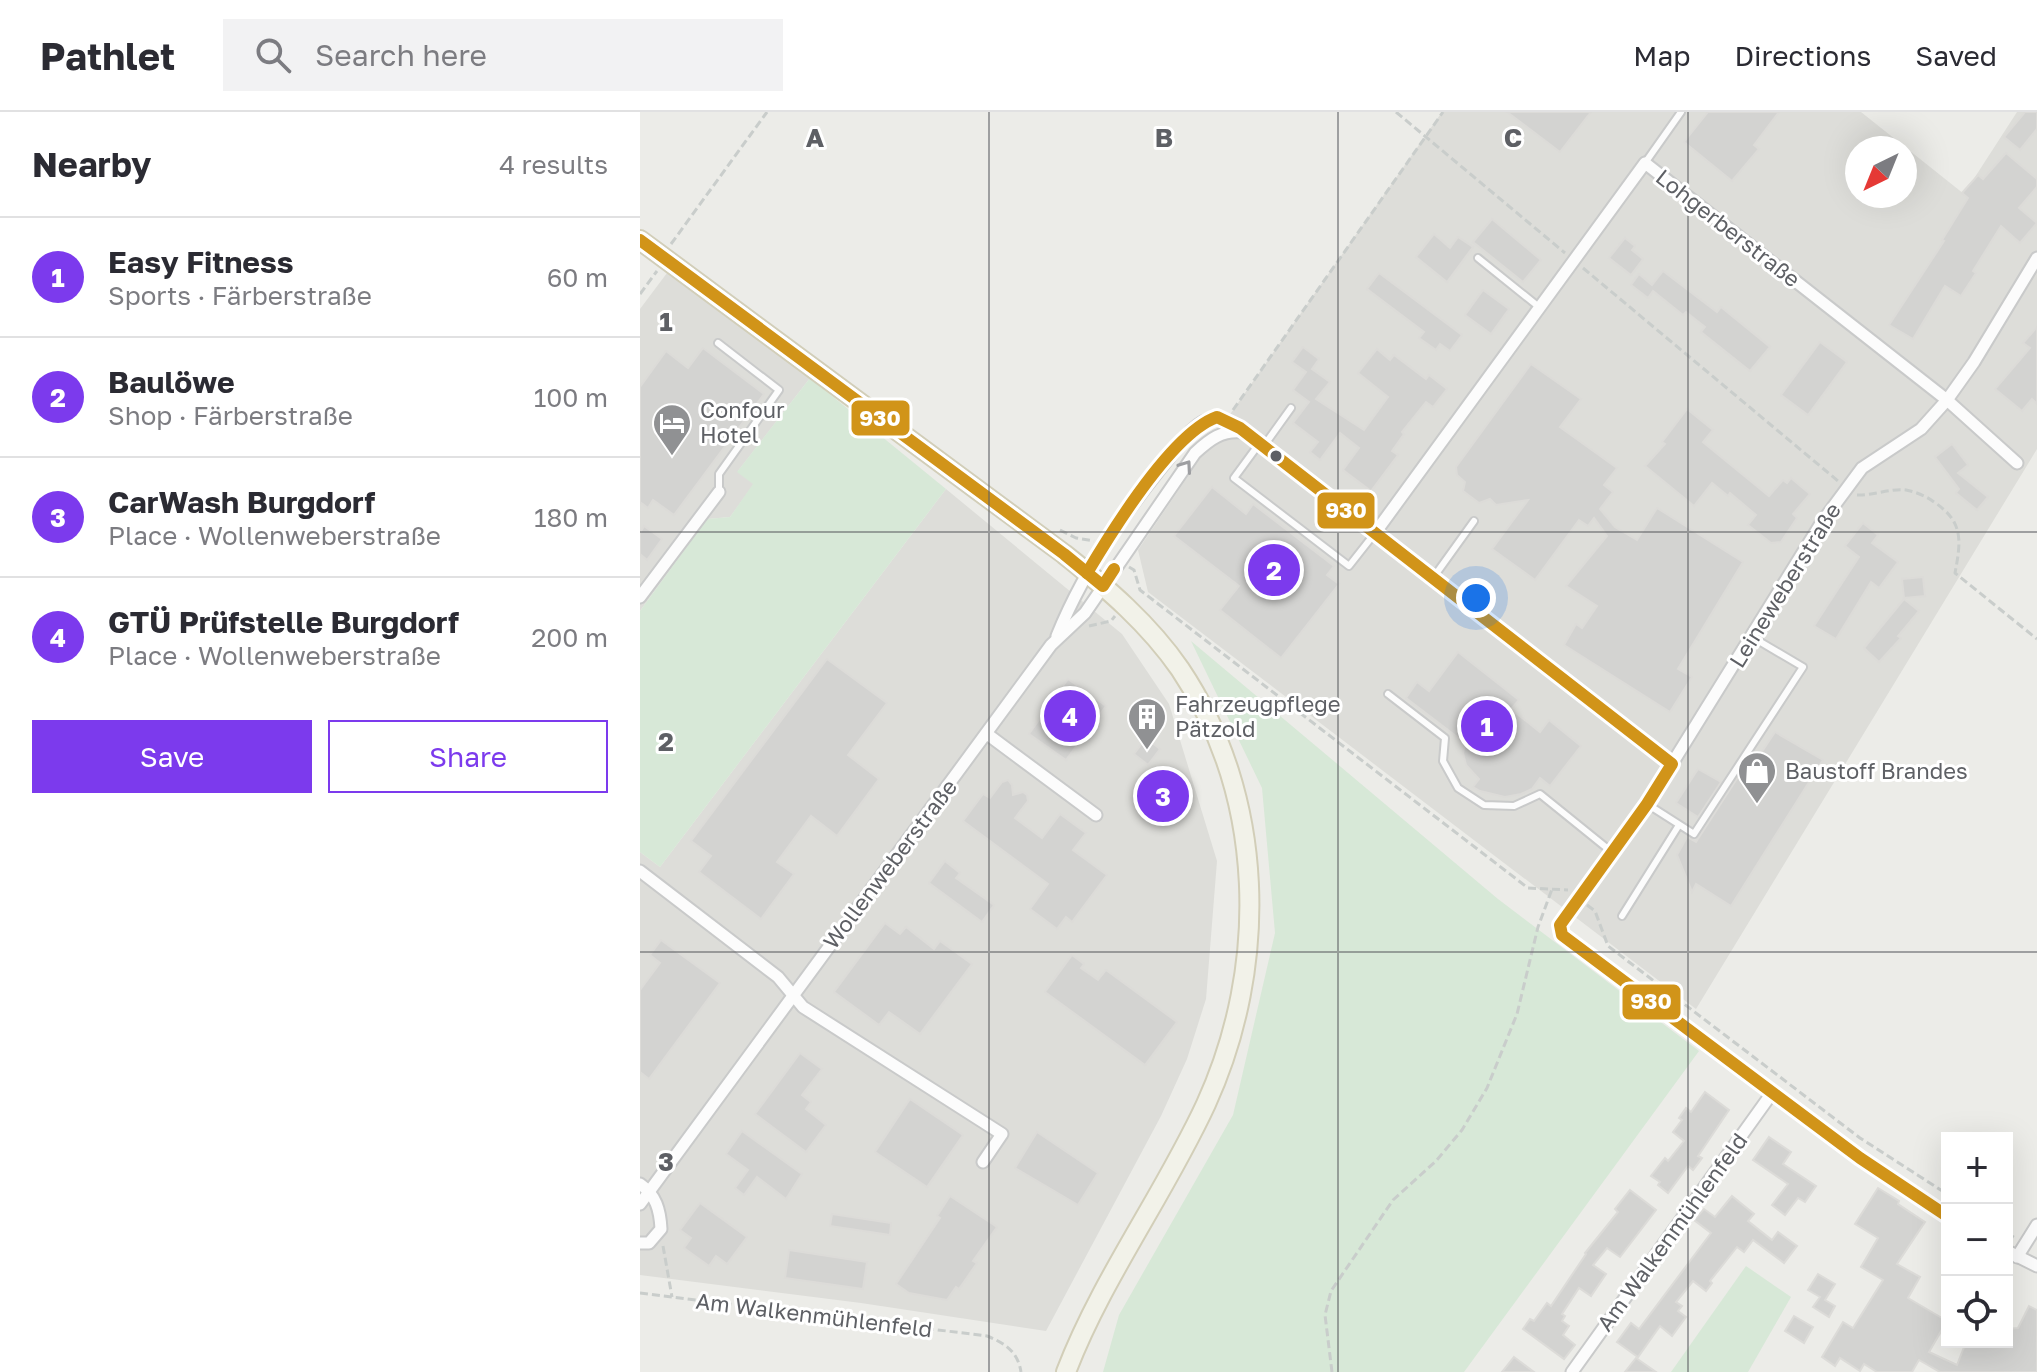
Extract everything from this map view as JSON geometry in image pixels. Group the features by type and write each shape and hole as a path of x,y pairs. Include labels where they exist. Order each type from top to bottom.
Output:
{"main road":[{"path":"640,240 1103,586 1154,635 1179,668 1200,703 1220,748 1237,801 1249,884 1249,940 1236,1022 1218,1075 1185,1145 1095,1307 1066,1372"}],"street":[{"name":"Lohgerberstraße","path":"1375,533 1645,163 1947,400 2017,463"},
{"name":"Leineweberstraße","path":"1772,1093 1562,935 1560,925 1647,804 1822,522 1862,468 1921,429 1947,400 1974,362 2037,258"},
{"name":"Wollenweberstraße","path":"640,1204 644,1187 792,995 1055,640 1102,547 1191,431 1207,418 1226,420"},
{"path":"1226,420 1672,764"},
{"name":"Wollenweberstraße","path":"1055,640 1085,613 1195,453 1221,433 1242,432"},
{"path":"640,597 719,492"},
{"path":"987,734 1096,815"},
{"path":"640,871 778,977 803,1007 1002,1134 983,1162"},
{"path":"1772,1093 1860,1158 1941,1212"},
{"name":"Am Walkenmühlenfeld","path":"1572,1372 1772,1093"},
{"path":"640,1243 649,1243 661,1229 657,1203 644,1187"},
{"path":"2013,1253 2037,1225"},
{"path":"2013,1254 2037,1266"}],"lane":[{"path":"1645,163 1681,112"},
{"path":"1478,258 1539,307"},
{"path":"718,343 779,390 719,474 719,492"},
{"path":"1291,408 1234,478 1349,566 1375,533"},
{"path":"1433,578 1474,521"},
{"path":"1647,804 1694,834 1803,667 1752,637"},
{"path":"1388,694 1445,738 1443,761 1458,788 1484,805 1514,806 1540,794 1613,853"},
{"path":"1622,916 1679,825"}],"path":[{"path":"640,294 767,112"},
{"path":"1396,112 1847,488 1859,496 1905,490 1925,496 1943,508 1958,526 1960,549 1955,573 2037,639"},
{"path":"1226,420 1443,112"},
{"path":"1076,538 1091,539"},
{"path":"1134,570 1140,590 1528,888 1567,889 1595,911 1608,946 1860,1138 1941,1190"},
{"path":"1332,1372 1325,1315 1331,1291 1393,1200 1436,1161 1462,1130 1487,1088 1517,1014 1538,927 1552,889"},
{"path":"661,1229 672,1297"},
{"name":"Am Walkenmühlenfeld","path":"640,1293 987,1336 1012,1349 1021,1372"}],"shaded area":[{"path":"1442,112 1861,112 1891,136 1845,136 1845,208 1917,208 1917,157 1964,194 2017,112 2037,112 2037,449 1696,1009 1148,592 1138,550"},
{"path":"667,273 810,378 738,471 754,484 730,517 707,519 640,611 640,309"},
{"path":"946,489 1122,634 1169,704 1217,861 1206,999 1187,1059 1161,1116 1046,1331 861,1303 640,1275 640,852 660,867"}],"green space":[{"path":"810,378 946,489 660,867 640,852 640,611 707,519 730,517 753,484 737,472"},
{"path":"1191,641 1498,899 1699,1051 1464,1372 1103,1372 1119,1315 1233,1115 1275,933 1262,788"},
{"path":"1746,1266 1791,1297 1748,1372 1671,1372"}],"building":[{"path":"1507,112 1591,112 1560,152"},
{"path":"1708,112 1779,112 1754,145 1759,149 1732,181 1684,142"},
{"path":"2025,112 2037,112 2037,129 2020,150 2004,137"},
{"path":"2006,153 2037,179 2037,187 2019,208 2037,223 2020,243 2001,226 1961,296 1945,286 1913,339 1889,325 1968,198 1962,193 1978,175 1983,179"},
{"path":"1492,219 1541,260 1523,282 1473,242"},
{"path":"1434,234 1450,248 1458,237 1473,247 1447,282 1416,257"},
{"path":"1625,238 1635,246 1632,250 1643,259 1631,275 1609,258"},
{"path":"1663,271 1717,312 1721,307 1770,347 1750,371 1701,332 1705,327 1686,312 1683,315 1653,291 1648,298 1631,285 1639,274 1652,285"},
{"path":"1379,273 1462,335 1450,351 1440,344 1436,350 1419,338 1424,332 1367,289"},
{"path":"1483,290 1509,309 1491,334 1465,315"},
{"path":"2037,327 2037,404 2032,399 2022,411 1995,389 2030,348 2023,343"},
{"path":"1820,342 1847,362 1808,415 1781,395"},
{"path":"1303,347 1319,359 1312,369 1330,382 1316,399 1364,430 1388,397 1358,373 1377,349 1390,360 1394,355 1426,379 1429,375 1447,389 1433,407 1426,402 1402,432 1404,434 1392,451 1398,455 1371,491 1343,470 1359,448 1340,433 1320,460 1310,452 1318,442 1293,423 1309,402 1293,390 1306,372 1292,362"},
{"path":"703,348 764,394 674,515 653,500 648,508 640,502 640,387 666,351 688,368"},
{"path":"1531,364 1581,399 1560,427 1617,468 1604,485 1613,492 1600,509 1615,527 1637,540 1657,508 1743,562 1678,669 1692,677 1670,712 1564,645 1576,624 1582,628 1597,606 1566,586 1607,536 1594,518 1588,526 1579,520 1535,580 1492,549 1528,500 1496,505 1490,499 1479,503 1463,491 1465,482 1457,475 1456,467"},
{"path":"1687,409 1713,430 1703,442 1769,496 1783,480 1787,483 1791,478 1810,494 1793,514 1797,518 1781,542 1771,543 1748,525 1756,515 1730,493 1728,496 1712,483 1694,506 1645,466 1665,444 1662,442"},
{"path":"1952,444 1968,465 1958,473 1988,497 1977,510 1956,493 1959,489 1935,457"},
{"path":"1212,487 1246,514 1253,504 1334,566 1327,575 1339,584 1281,658 1220,610 1239,586 1174,536"},
{"path":"1863,523 1878,535 1872,543 1898,562 1879,588 1871,582 1836,639 1814,626 1859,557 1845,546"},
{"path":"644,526 662,539 647,560 640,554 640,533"},
{"path":"1923,577 1925,596 1904,598 1902,579"},
{"path":"1904,599 1919,611 1898,636 1901,638 1879,662 1864,648"},
{"path":"1458,652 1519,700 1511,709 1540,732 1549,720 1581,746 1550,786 1540,778 1532,789 1505,797 1473,787 1479,779 1466,765 1463,753 1465,743 1406,698 1417,682 1429,691"},
{"path":"827,659 887,703 848,755 879,779 837,836 811,816 777,862 794,874 761,919 699,872 711,856 691,841"},
{"path":"1068,679 1106,706 1066,760 1029,734"},
{"name":"Baustoff Brandes","path":"1775,732 1823,760 1731,906 1696,884 1692,892 1677,855 1687,837 1696,842 1738,777 1743,780"},
{"name":"Fahrzeugpflege Pätzold","path":"1146,738 1160,749 1148,765 1134,754"},
{"path":"1698,769 1721,782 1698,817 1676,803"},
{"path":"1162,771 1175,817 1164,820 1150,774"},
{"path":"1008,780 1013,795 1023,792 1027,795 1028,801 1015,818 1042,838 1060,814 1086,833 1073,850 1107,875 1072,922 1066,917 1057,929 1030,909 1048,884 963,821 983,794 990,798 1002,782"},
{"path":"945,861 960,873 956,878 994,905 982,922 929,883"},
{"path":"885,923 900,934 906,927 934,949 940,941 972,964 920,1034 889,1012 879,1025 834,992"},
{"path":"661,940 720,983 649,1079 640,1072 640,990 660,963 650,955"},
{"path":"1072,955 1084,964 1081,968 1098,980 1106,970 1177,1022 1145,1065 1045,992"},
{"path":"800,1053 822,1069 802,1095 811,1102 806,1109 826,1125 806,1152 755,1114"},
{"path":"1705,1092 1729,1110 1698,1156 1702,1158 1693,1170 1688,1166 1668,1193 1651,1176 1684,1141 1673,1132 1682,1120 1679,1118 1686,1108 1691,1112"},
{"path":"910,1099 963,1135 927,1187 875,1152"},
{"path":"742,1131 802,1174 786,1199 757,1177 744,1195 735,1188 748,1170 726,1154"},
{"path":"1037,1132 1098,1173 1078,1205 1015,1168"},
{"path":"1769,1137 1791,1152 1783,1164 1816,1186 1805,1202 1798,1198 1785,1215 1772,1205 1788,1184 1753,1160"},
{"path":"1878,1188 1925,1222 1897,1264 1920,1277 1908,1298 1941,1317 1941,1331 1929,1352 1957,1365 1964,1348 2013,1348 2013,1328 2018,1328 2029,1306 2037,1310 2037,1372 1940,1372 1919,1360 1912,1372 1877,1372 1864,1364 1860,1371 1840,1358 1835,1366 1822,1357 1843,1322 1853,1328 1883,1280 1861,1267 1878,1238 1855,1224"},
{"path":"1630,1190 1656,1210 1620,1257 1607,1248 1593,1265 1606,1274 1591,1296 1579,1288 1562,1314 1565,1316 1562,1321 1569,1326 1563,1335 1575,1345 1564,1359 1523,1329 1530,1319 1534,1321 1547,1303 1551,1306 1585,1253 1618,1212 1615,1209"},
{"path":"950,1196 997,1227 973,1261 977,1263 947,1300 909,1293 896,1284 940,1218 937,1216"},
{"path":"1732,1196 1754,1214 1748,1221 1772,1240 1778,1232 1797,1246 1784,1263 1753,1240 1744,1252 1737,1247 1710,1281 1712,1283 1706,1291 1693,1281 1676,1302 1682,1306 1678,1311 1686,1317 1672,1336 1660,1326 1638,1357 1617,1342 1631,1323 1639,1329 1711,1233 1694,1220 1704,1209 1715,1217"},
{"path":"700,1203 747,1237 727,1264 716,1256 709,1266 684,1248 691,1238 680,1230"},
{"path":"832,1214 891,1223 890,1235 830,1226"},
{"path":"789,1250 867,1262 863,1289 785,1278"},
{"path":"1818,1274 1835,1284 1825,1300 1835,1306 1829,1317 1813,1307 1820,1297 1808,1290"},
{"path":"1794,1316 1813,1327 1804,1343 1785,1331"},
{"path":"1514,1357 1534,1372 1502,1372"},
{"path":"1636,1358 1656,1372 1625,1372"}],"transit line":[{"name":"930","path":"640,240 1103,586 1114,569"},
{"name":"930","path":"1087,573 1144,485 1181,442 1217,417 1240,428 1672,764 1560,925 1562,935 1860,1158 1941,1212"}],"place":[{"name":"Confour Hotel","path":"672,457"},
{"name":"Baulöwe","path":"1274,570"},
{"name":"GTÜ Prüfstelle Burgdorf","path":"1070,716"},
{"name":"Easy Fitness","path":"1487,726"},
{"name":"Fahrzeugpflege Pätzold","path":"1147,751"},
{"name":"CarWash Burgdorf","path":"1163,796"},
{"name":"Baustoff Brandes","path":"1757,805"}]}
